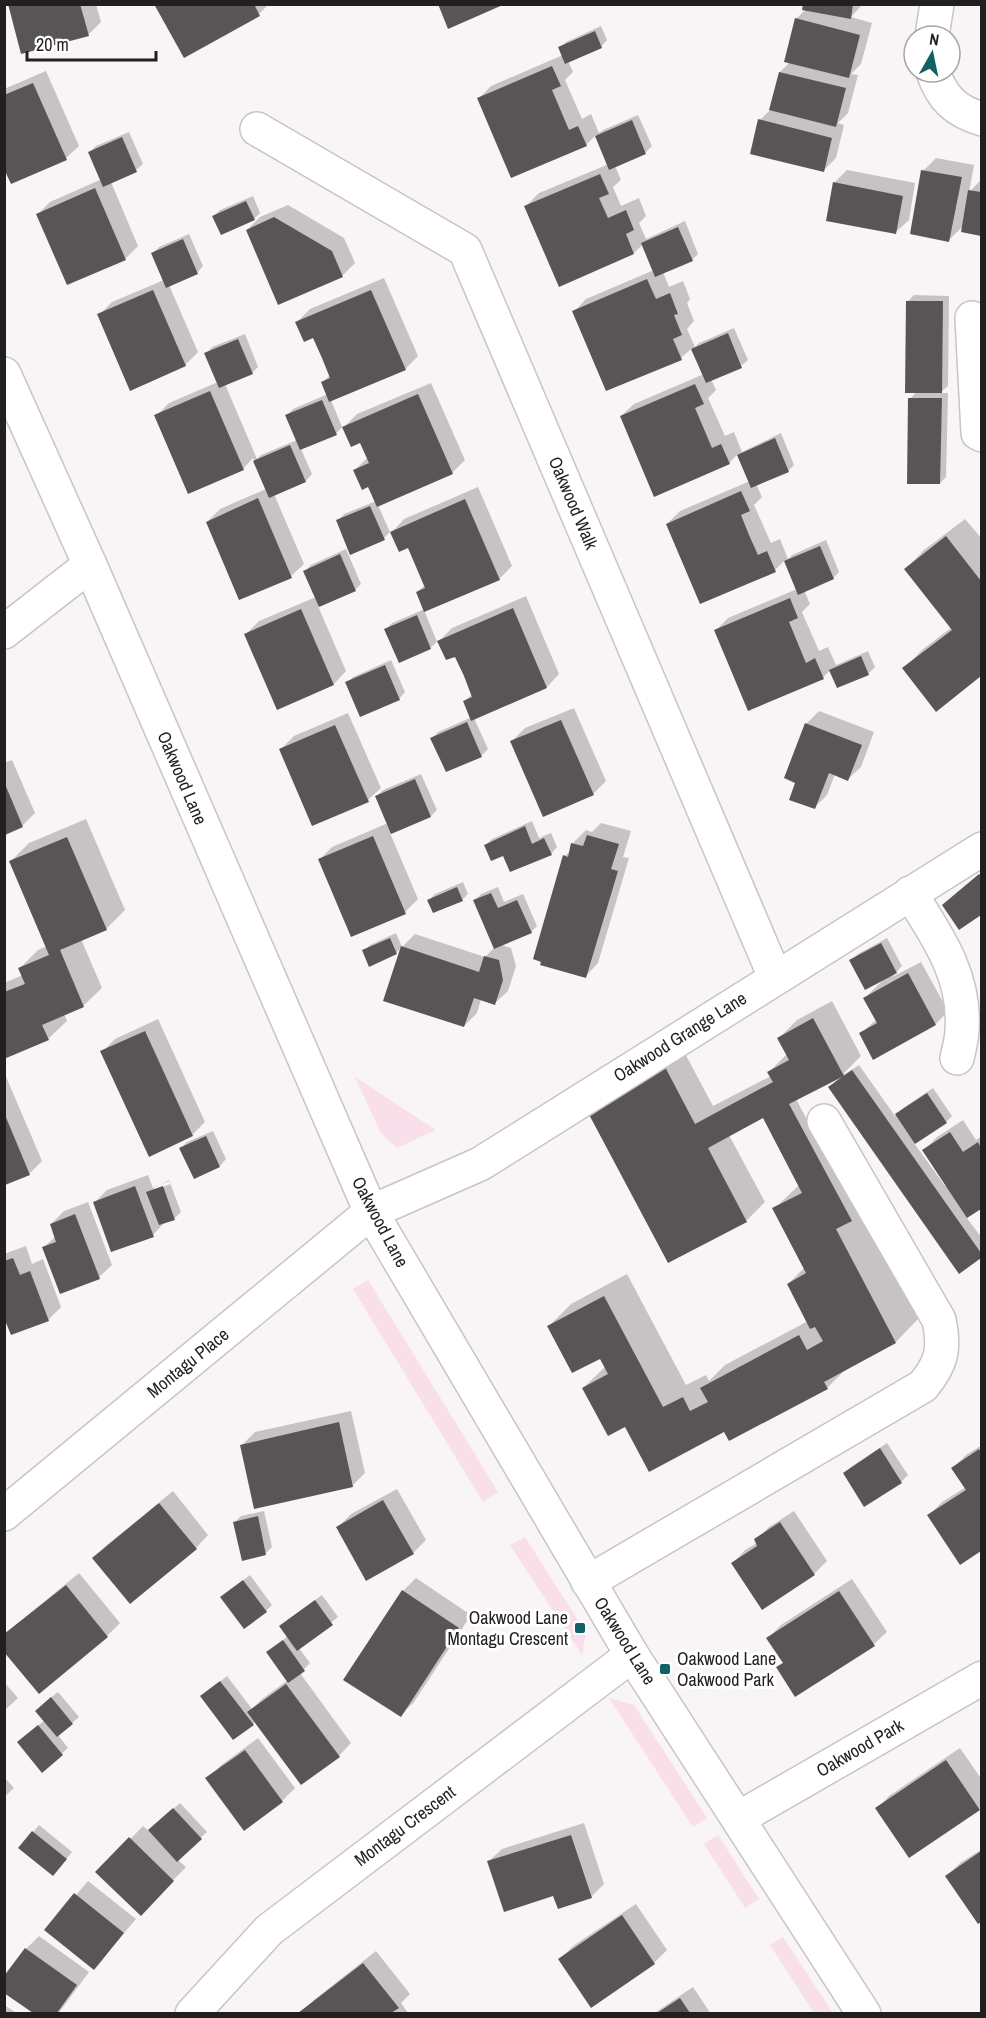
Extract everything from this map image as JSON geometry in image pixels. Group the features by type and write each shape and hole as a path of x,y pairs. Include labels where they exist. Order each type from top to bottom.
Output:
{"street":[{"path":"934,24 937,4"},
{"path":"937,84 950,102 966,114 981,119"},
{"name":"Oakwood Walk","path":"257,129 465,250 775,977"},
{"path":"972,318 978,434 981,435"},
{"name":"Oakwood Lane","path":"4,374 90,565 371,1212 632,1654 864,2013"},
{"path":"4,632 90,565"},
{"name":"Oakwood Grange Lane","path":"371,1212 480,1164 981,849"},
{"path":"910,893 951,960 961,996 962,1030 957,1058"},
{"path":"588,1582 923,1386 934,1372 941,1356 943,1338 939,1320 824,1121"},
{"name":"Montagu Place","path":"4,1514 371,1212"},
{"name":"Montagu Crescent","path":"192,2013 269,1930 632,1654"},
{"name":"Oakwood Park","path":"739,1818 981,1678"}],"shaded area":[{"path":"355,1077 436,1130 397,1148 381,1133"},
{"path":"368,1280 498,1492 483,1502 353,1289"},
{"path":"525,1537 586,1633 582,1655 510,1545"},
{"path":"609,1698 634,1705 707,1818 693,1827"},
{"path":"718,1835 759,1899 745,1908 704,1844"},
{"path":"783,1937 833,2013 814,2013 770,1945"}],"building":[{"path":"8,4 80,4 89,36 21,54"},
{"path":"154,4 254,4 260,16 184,58"},
{"path":"438,4 505,4 448,29"},
{"path":"803,4 853,4 851,19 802,10"},
{"path":"795,18 860,35 849,78 784,62"},
{"path":"595,31 602,48 565,64 558,47"},
{"path":"552,66 561,86 552,90 569,130 578,126 587,146 511,178 477,98"},
{"path":"779,72 846,88 836,127 769,110"},
{"path":"33,83 67,160 11,184 4,169 4,95"},
{"path":"758,119 832,138 824,172 750,154"},
{"path":"632,120 646,154 609,170 595,136"},
{"path":"122,137 137,172 103,187 88,152"},
{"path":"921,170 962,177 949,242 910,234"},
{"path":"600,174 609,194 599,198 608,218 626,210 634,230 626,234 634,254 559,287 524,206"},
{"path":"833,182 903,196 896,234 826,221"},
{"path":"95,188 126,260 67,285 36,214"},
{"path":"968,190 981,192 981,236 961,232"},
{"path":"246,201 255,220 221,235 212,216"},
{"path":"274,217 332,251 343,277 278,305 246,230"},
{"path":"678,227 693,261 655,277 641,243"},
{"path":"183,239 198,274 166,288 151,253"},
{"path":"647,279 656,299 670,293 678,314 674,315 682,335 673,339 682,360 606,391 572,311"},
{"path":"153,290 186,366 130,391 97,314"},
{"path":"371,290 406,370 329,402 321,382 330,378 322,358 313,338 304,342 295,322"},
{"path":"906,301 943,301 942,393 905,393"},
{"path":"728,333 742,368 706,383 691,349"},
{"path":"238,339 253,374 219,388 204,353"},
{"path":"695,384 704,404 695,408 712,448 721,444 730,464 654,497 620,416"},
{"path":"210,391 244,470 188,494 154,415"},
{"path":"418,394 453,474 377,507 368,487 362,490 353,470 369,463 360,443 351,447 342,427"},
{"path":"908,398 942,398 940,484 907,484"},
{"path":"322,400 337,435 300,450 285,415"},
{"path":"775,438 789,472 751,488 737,455"},
{"path":"290,445 306,482 269,498 253,461"},
{"path":"741,491 750,511 741,515 749,535 758,555 767,551 776,572 700,604 666,524"},
{"path":"258,498 292,578 239,600 206,522"},
{"path":"465,499 500,580 424,612 416,592 425,588 408,548 399,552 390,532"},
{"path":"370,506 385,540 350,555 336,520"},
{"path":"946,536 981,581 981,676 936,712 902,668 952,630 904,569"},
{"path":"820,546 834,579 798,595 784,561"},
{"path":"340,554 356,591 319,607 303,571"},
{"path":"790,598 798,618 789,622 806,663 815,658 824,679 748,711 714,630"},
{"path":"513,608 547,688 471,721 463,701 472,697 464,676 455,657 446,660 437,641"},
{"path":"301,609 334,685 277,710 244,634"},
{"path":"417,615 431,649 399,663 384,629"},
{"path":"861,656 869,675 837,688 829,670"},
{"path":"385,665 400,700 360,717 345,682"},
{"path":"561,720 594,795 543,817 510,741"},
{"path":"467,722 482,757 446,772 430,738"},
{"path":"805,723 862,745 848,781 829,773 815,809 789,800 795,783 784,778"},
{"path":"335,725 369,802 312,826 279,749"},
{"path":"415,779 431,817 391,834 375,796"},
{"path":"5,784 23,827 5,835"},
{"path":"525,826 532,844 544,838 552,855 510,872 503,856 491,861 484,845"},
{"path":"587,835 619,844 611,869 618,871 586,978 540,965 541,962 533,959 563,855 568,857 571,843 583,846"},
{"path":"373,836 406,914 351,937 318,859"},
{"path":"67,837 107,930 60,950 84,1007 42,1025 49,1040 4,1059 4,992 25,984 18,968 49,955 9,861"},
{"path":"979,874 981,877 981,915 959,930 942,905"},
{"path":"457,887 463,901 433,913 427,900"},
{"path":"491,893 498,908 517,900 532,933 494,949 473,900"},
{"path":"390,938 397,954 369,967 362,950"},
{"path":"881,943 897,973 865,990 849,960"},
{"path":"401,946 479,972 484,956 499,960 503,980 495,1005 474,998 464,1027 383,1001"},
{"path":"908,973 936,1025 873,1060 859,1033 877,1023 863,998"},
{"path":"813,1018 844,1076 789,1104 852,1221 836,1229 896,1343 824,1382 828,1389 729,1441 724,1432 649,1472 625,1427 608,1436 582,1388 608,1374 600,1359 572,1373 547,1326 604,1296 663,1407 683,1397 690,1411 708,1402 700,1388 799,1335 807,1350 823,1341 815,1327 810,1329 787,1284 806,1273 772,1208 802,1193 763,1118 708,1148 747,1222 668,1263 585,1107 664,1065 695,1124 773,1082 767,1072 789,1060 777,1038"},
{"path":"145,1031 193,1136 149,1157 100,1051"},
{"path":"852,1070 981,1253 981,1258 959,1274 828,1087"},
{"path":"927,1093 947,1123 915,1144 895,1114"},
{"path":"5,1115 30,1175 5,1185"},
{"path":"950,1132 963,1152 978,1142 981,1148 981,1209 967,1218 922,1150"},
{"path":"206,1136 220,1167 194,1179 179,1148"},
{"path":"135,1186 154,1237 111,1252 93,1202"},
{"path":"163,1186 175,1220 159,1225 146,1192"},
{"path":"75,1214 100,1279 60,1294 42,1247 56,1242 50,1224"},
{"path":"13,1258 20,1275 30,1271 49,1321 11,1335 4,1318 4,1261"},
{"path":"339,1422 353,1487 254,1509 240,1445"},
{"path":"880,1448 902,1483 864,1507 843,1473"},
{"path":"979,1449 981,1453 981,1551 960,1565 927,1515 966,1490 951,1468"},
{"path":"383,1500 414,1554 366,1581 336,1527"},
{"path":"159,1503 197,1549 130,1604 92,1558"},
{"path":"258,1516 266,1555 242,1561 233,1522"},
{"path":"780,1522 815,1575 762,1610 731,1563 757,1546 754,1539"},
{"path":"243,1580 267,1612 244,1629 220,1597"},
{"path":"66,1585 108,1637 39,1694 4,1652 4,1634"},
{"path":"402,1590 459,1628 401,1717 343,1680"},
{"path":"839,1591 875,1646 795,1697 776,1667 783,1663 766,1638"},
{"path":"315,1600 333,1625 297,1651 279,1626"},
{"path":"283,1640 305,1671 288,1683 266,1652"},
{"path":"220,1681 254,1725 233,1740 200,1696"},
{"path":"286,1684 340,1757 301,1785 247,1712"},
{"path":"51,1697 73,1724 57,1737 35,1711"},
{"path":"38,1725 63,1755 42,1773 17,1742"},
{"path":"245,1750 283,1802 244,1831 205,1778"},
{"path":"946,1760 980,1810 909,1858 875,1808"},
{"path":"173,1808 202,1839 177,1862 148,1830"},
{"path":"32,1831 67,1859 53,1876 18,1848"},
{"path":"571,1835 592,1898 558,1909 553,1896 504,1912 487,1861"},
{"path":"129,1837 174,1881 141,1916 95,1872"},
{"path":"981,1851 981,1922 978,1924 945,1876"},
{"path":"74,1893 124,1933 94,1970 44,1930"},
{"path":"622,1915 655,1964 591,2008 558,1959"},
{"path":"25,1948 77,1985 57,2013 33,2013 4,1993 4,1976"},
{"path":"363,1963 399,2008 391,2013 298,2013"},
{"path":"680,1998 690,2013 657,2013"}],"place":[{"name":"Oakwood Lane Montagu Crescent","path":"580,1628"},
{"name":"Oakwood Lane Oakwood Park","path":"665,1669"}]}
